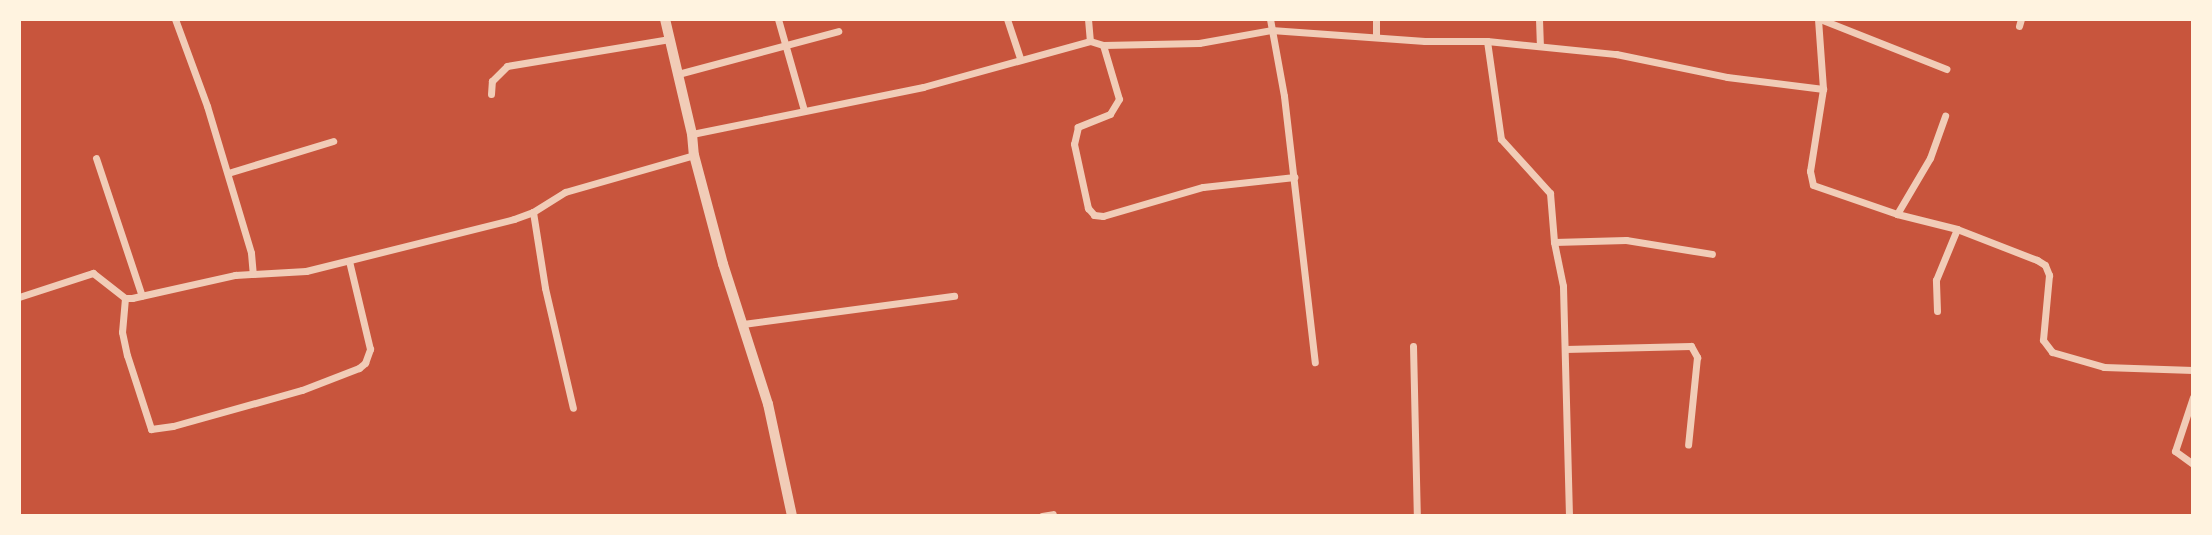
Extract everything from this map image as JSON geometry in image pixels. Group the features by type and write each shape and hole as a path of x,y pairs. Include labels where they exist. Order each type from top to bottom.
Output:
{"street":[{"path":"174,19 207,106 228,173 251,253 253,274"},
{"path":"665,19 692,134 694,155 723,264 768,404 792,516"},
{"path":"778,19 804,110"},
{"path":"1007,19 1020,58"},
{"path":"1088,19 1090,41"},
{"path":"1270,19 1294,177 1315,362"},
{"path":"1376,19 1376,36"},
{"path":"1539,19 1540,46"},
{"path":"1945,69 1819,19 1823,89 1810,171 1813,185 1897,215 1958,229 2045,265 2050,283 2043,340 2052,352 2104,367 2193,370"},
{"path":"692,134 923,87 1020,58 1090,41 1103,45 1199,43 1272,30 1488,41 1616,54 1727,77 1823,89"},
{"path":"678,74 785,43 838,31"},
{"path":"491,94 492,81 507,66 670,39"},
{"path":"1488,41 1501,139 1550,193 1554,242 1563,286 1569,516"},
{"path":"1103,45 1119,99 1110,114 1078,127 1074,144 1088,208 1094,215 1102,216 1203,187 1294,177"},
{"path":"1897,215 1930,158 1945,116"},
{"path":"228,173 332,141"},
{"path":"19,297 93,273 125,298 235,275 306,271 533,212 565,192 694,155"},
{"path":"96,158 142,296"},
{"path":"533,212 545,288 573,408"},
{"path":"1937,311 1936,280 1958,229"},
{"path":"1554,242 1626,240 1712,254"},
{"path":"125,298 122,332 151,429 173,426 289,394 359,368 365,363 370,349 349,261"},
{"path":"743,324 954,296"},
{"path":"1566,349 1687,345 1695,349 1697,357 1688,445"},
{"path":"1413,346 1418,516"},
{"path":"2193,397 2175,451 2193,464"},
{"path":"1041,516 1053,513"}]}
